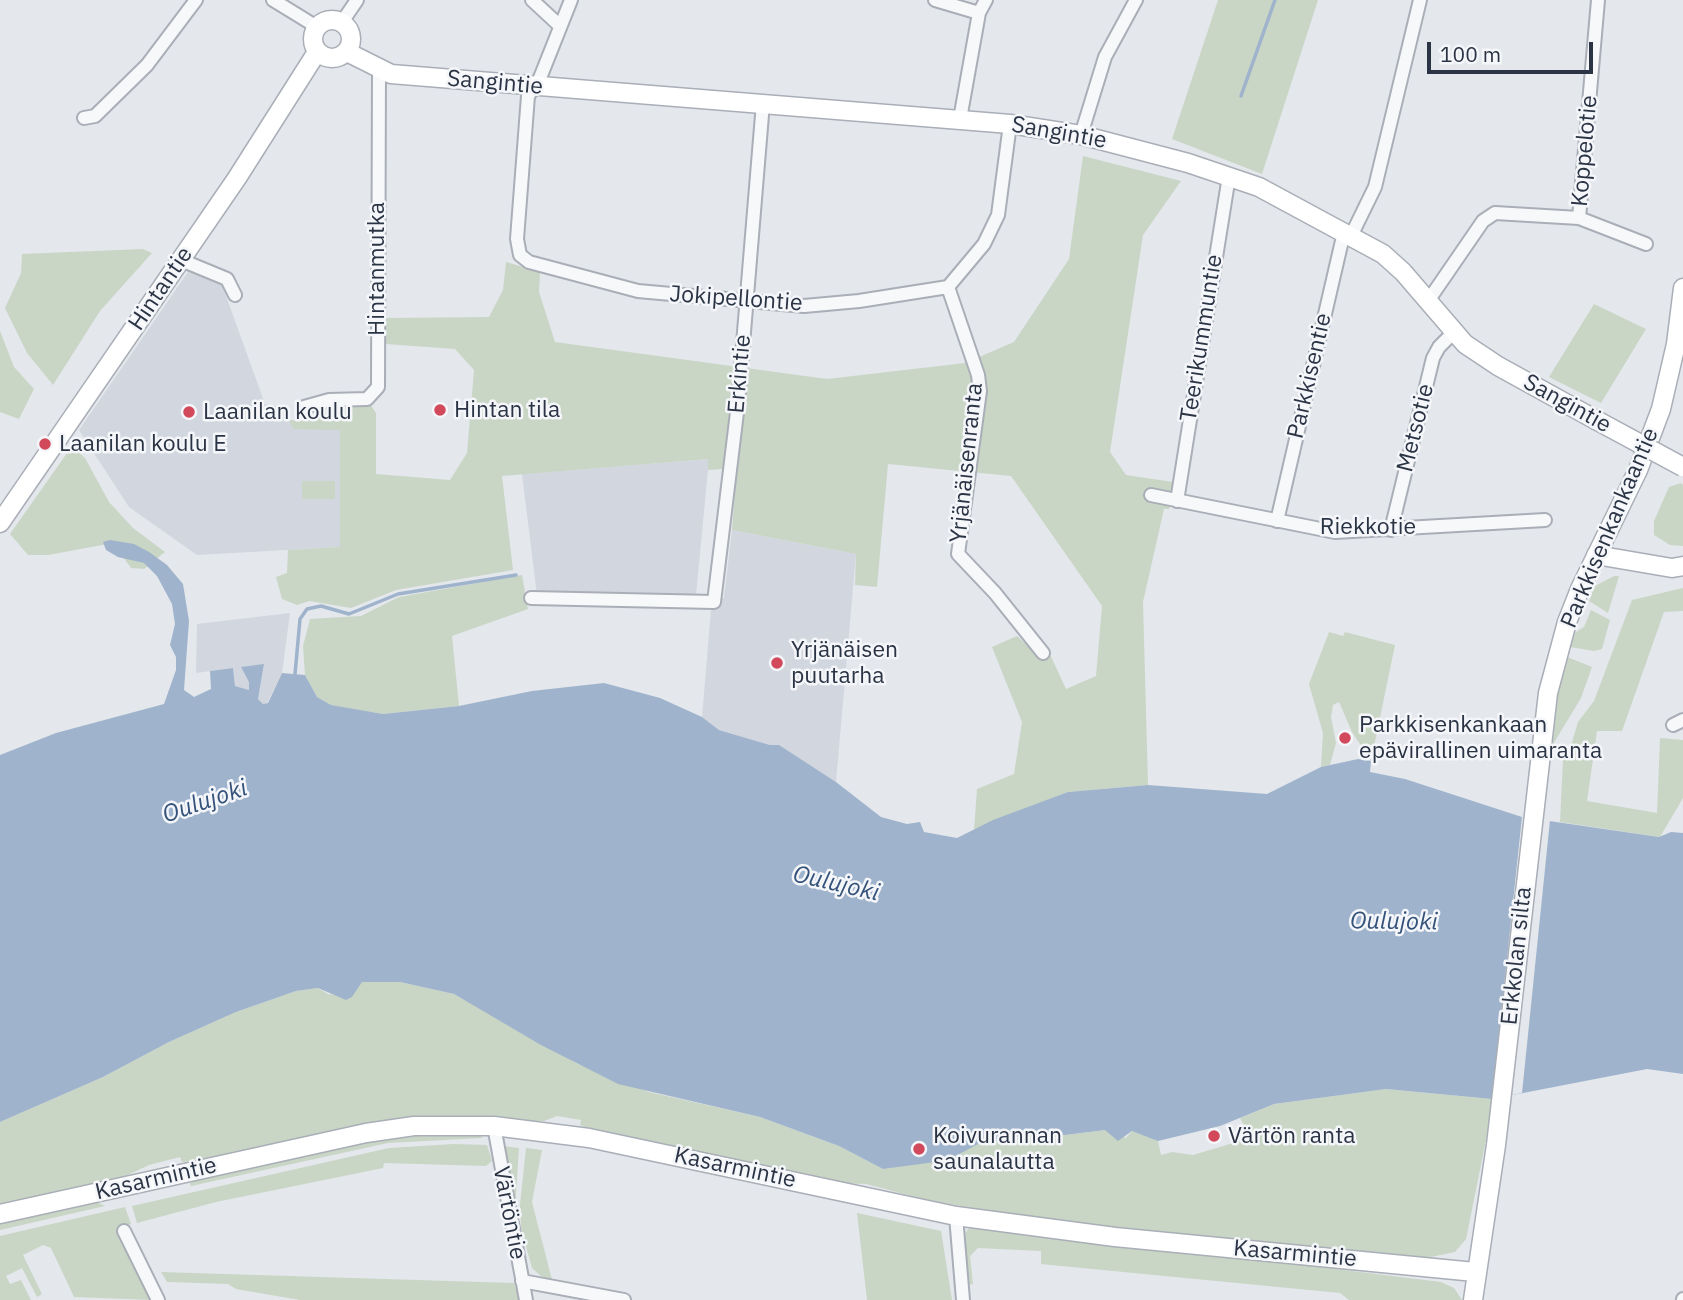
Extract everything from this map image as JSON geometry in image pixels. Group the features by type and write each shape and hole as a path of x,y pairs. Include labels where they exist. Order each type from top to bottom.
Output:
{"street":[{"path":"84,118 95,116 147,65 196,0"},
{"path":"273,0 317,27"},
{"path":"342,22 357,0"},
{"path":"532,0 560,26"},
{"path":"534,86 571,0"},
{"path":"935,0 979,13"},
{"path":"960,119 979,13 986,0"},
{"path":"1081,135 1105,57 1136,0"},
{"name":"Parkkisentie","path":"1277,520 1347,234 1375,187 1420,0"},
{"name":"Koppelotie","path":"1579,218 1598,0"},
{"path":"329,20 342,22 352,36 347,52 333,59 317,52 313,40 317,27 329,20"},
{"name":"Hintantie","path":"0,523 237,178 317,52"},
{"name":"Sangintie","path":"347,52 391,74 1010,124 1081,135 1229,176 1259,187 1383,254 1454,332 1498,366 1683,467"},
{"name":"Hintanmutka","path":"304,407 329,400 367,400 378,387 379,70"},
{"name":"Jokipellontie","path":"534,86 528,96 517,239 520,255 529,262 638,291 804,306 859,301 948,287"},
{"name":"Erkintie","path":"531,598 714,602 738,404 763,103"},
{"path":"948,287 984,244 998,215 1010,124"},
{"name":"Teerikummuntie","path":"1177,501 1229,176"},
{"path":"1428,301 1489,216 1503,212 1579,218 1646,244"},
{"path":"181,260 227,279 235,295"},
{"name":"Yrjänäisenranta","path":"948,287 978,374 980,391 958,554 995,593 1043,653"},
{"name":"Parkkisenkankaantie","path":"1538,768 1548,693 1567,622 1638,470 1661,409 1676,344 1683,288"},
{"name":"Metsotie","path":"1391,530 1433,358 1454,332"},
{"name":"Riekkotie","path":"1151,495 1335,532 1545,520"},
{"path":"1596,555 1672,568 1683,566"},
{"name":"Erkkolan silta","path":"1473,1300 1475,1272 1496,1144 1538,768"},
{"name":"Kasarmintie","path":"0,1214 366,1133 414,1126 494,1126 589,1138 956,1216 1115,1237 1475,1272"},
{"name":"Värtöntie","path":"494,1126 526,1300"},
{"path":"956,1216 963,1300"},
{"path":"124,1231 158,1300"},
{"path":"523,1281 624,1300"}],"shaded area":[{"name":"Laanilan koulu","path":"188,272 221,282 265,404 284,407 293,429 340,429 340,547 197,555 129,507 79,430"},
{"path":"709,459 696,595 537,595 522,474"},
{"name":"Yrjänäisen puutarha","path":"732,530 856,554 836,782 784,749 719,730 702,717 712,598 724,598"},
{"path":"290,613 282,673 267,703 263,704 258,699 264,665 249,682 249,690 235,686 233,668 196,673 197,624"}],"green space":[{"path":"1218,0 1318,0 1262,174 1172,139"},
{"path":"1083,156 1181,181 1143,235 1110,452 1126,475 1173,482 1169,509 1164,509 1143,602 1148,785 1068,792 974,830 977,789 1014,774 1022,722 992,647 1017,636 1037,654 1048,650 1066,689 1096,676 1102,606 1011,476 888,464 877,587 855,585 856,554 732,530 737,468 708,470 708,459 502,476 513,570 396,590 351,608 309,601 297,605 282,599 276,577 287,573 288,550 340,547 340,430 293,429 289,420 305,421 329,406 370,404 376,413 376,474 450,480 467,453 474,370 455,349 386,344 386,318 489,317 503,290 506,262 540,272 539,292 555,342 827,379 965,363 1014,342 1069,259"},
{"path":"143,249 152,253 100,311 53,385 27,353 5,308 21,273 22,254"},
{"path":"1594,304 1646,329 1601,403 1549,377"},
{"path":"0,331 14,367 34,389 19,419 0,412"},
{"path":"72,446 85,458 109,502 133,528 165,552 144,569 131,568 113,543 48,555 28,555 10,534"},
{"path":"302,481 335,481 335,499 302,499"},
{"path":"1681,483 1683,546 1670,545 1654,535 1654,521 1669,487"},
{"path":"522,575 528,609 452,636 459,706 383,714 331,705 317,697 305,675 303,646 310,619 361,616 399,597"},
{"path":"1619,576 1608,613 1589,601 1595,586"},
{"path":"1683,588 1683,611 1664,612 1622,731 1597,731 1587,801 1657,813 1660,738 1683,740 1683,798 1660,837 1560,822 1563,759 1569,752 1578,722 1594,701 1632,600"},
{"path":"1591,610 1610,620 1602,649 1594,651 1570,647 1573,634 1584,627"},
{"path":"1329,632 1343,636 1345,632 1395,645 1371,761 1352,732 1339,702 1333,705 1331,717 1336,743 1330,765 1321,767 1323,733 1309,684"},
{"path":"1567,657 1592,667 1581,698 1549,751 1556,699"},
{"path":"361,982 400,982 454,994 576,1063 649,1092 760,1117 839,1146 883,1169 952,1158 978,1143 1029,1135 1065,1135 1105,1130 1126,1138 1132,1131 1152,1136 1158,1141 1161,1155 1172,1152 1193,1155 1240,1141 1247,1131 1240,1118 1274,1104 1386,1089 1492,1099 1490,1120 1466,1239 1455,1252 1426,1258 1027,1218 923,1199 866,1184 836,1183 596,1132 580,1125 581,1120 557,1116 544,1121 413,1121 323,1133 220,1158 182,1162 180,1157 149,1165 115,1181 0,1207 0,1122 103,1077 169,1042 236,1012 296,991 318,988 328,994 352,997"},
{"path":"412,1133 475,1133 483,1138 388,1143 191,1186 190,1183 206,1176 334,1146"},
{"path":"487,1145 492,1161 486,1166 384,1163 383,1168 216,1202 137,1223 132,1206 389,1148"},
{"path":"503,1146 519,1148 515,1209"},
{"path":"526,1148 542,1150 532,1202 552,1280 543,1278 532,1268 521,1228 520,1205"},
{"path":"94,1201 105,1206 0,1230 0,1222"},
{"path":"125,1207 131,1224 117,1230 153,1300 74,1297 51,1248 43,1245 23,1255 42,1294 37,1297 22,1268 6,1276 10,1284 21,1280 31,1300 0,1300 0,1236"},
{"path":"857,1213 941,1231 952,1300 867,1300"},
{"path":"980,1225 1441,1282 1454,1288 1462,1300 1349,1300 1340,1293 1041,1264 1041,1251 978,1248 970,1256 973,1284 967,1285 963,1238 968,1229"},
{"path":"161,1272 514,1283 520,1300 300,1300 236,1289 228,1284 167,1282"}],"water":[{"name":"Oulujoki","path":"110,540 134,544 149,552 167,565 183,584 189,621 184,690 194,697 211,689 210,671 233,668 235,686 249,690 249,682 241,667 264,664 258,699 263,704 268,703 282,673 305,675 317,697 331,705 383,714 459,706 532,691 604,683 660,698 702,717 719,730 770,745 779,745 836,782 881,817 907,824 920,822 924,832 957,838 993,820 1068,792 1148,785 1267,794 1321,767 1358,759 1371,761 1370,772 1405,779 1522,817 1659,837 1671,832 1683,833 1683,1074 1647,1069 1492,1099 1386,1089 1274,1104 1220,1126 1158,1141 1132,1131 1118,1141 1105,1130 1065,1135 1029,1135 978,1144 952,1158 935,1162 883,1169 839,1146 760,1117 618,1084 541,1045 454,994 400,982 362,982 352,997 346,1000 318,988 296,991 236,1012 169,1042 103,1077 0,1122 0,755 56,733 164,704 176,670 176,657 170,645 175,624 172,604 157,576 144,563 118,557 106,550 103,542"}],"pier":[{"path":"1522,817 1550,820 1522,1093 1492,1099"}],"waterway":[{"path":"1241,96 1275,0"},
{"path":"295,674 300,619 307,609 321,606 349,614 398,594 516,575"}],"place":[{"name":"Hintan tila","path":"440,410"},
{"name":"Laanilan koulu","path":"189,412"},
{"name":"Laanilan koulu E","path":"45,444"},
{"name":"Yrjänäisen puutarha","path":"777,663"},
{"name":"Parkkisenkankaan epävirallinen uimaranta","path":"1345,738"},
{"name":"Värtön ranta","path":"1214,1136"},
{"name":"Koivurannan saunalautta","path":"919,1149"}]}
